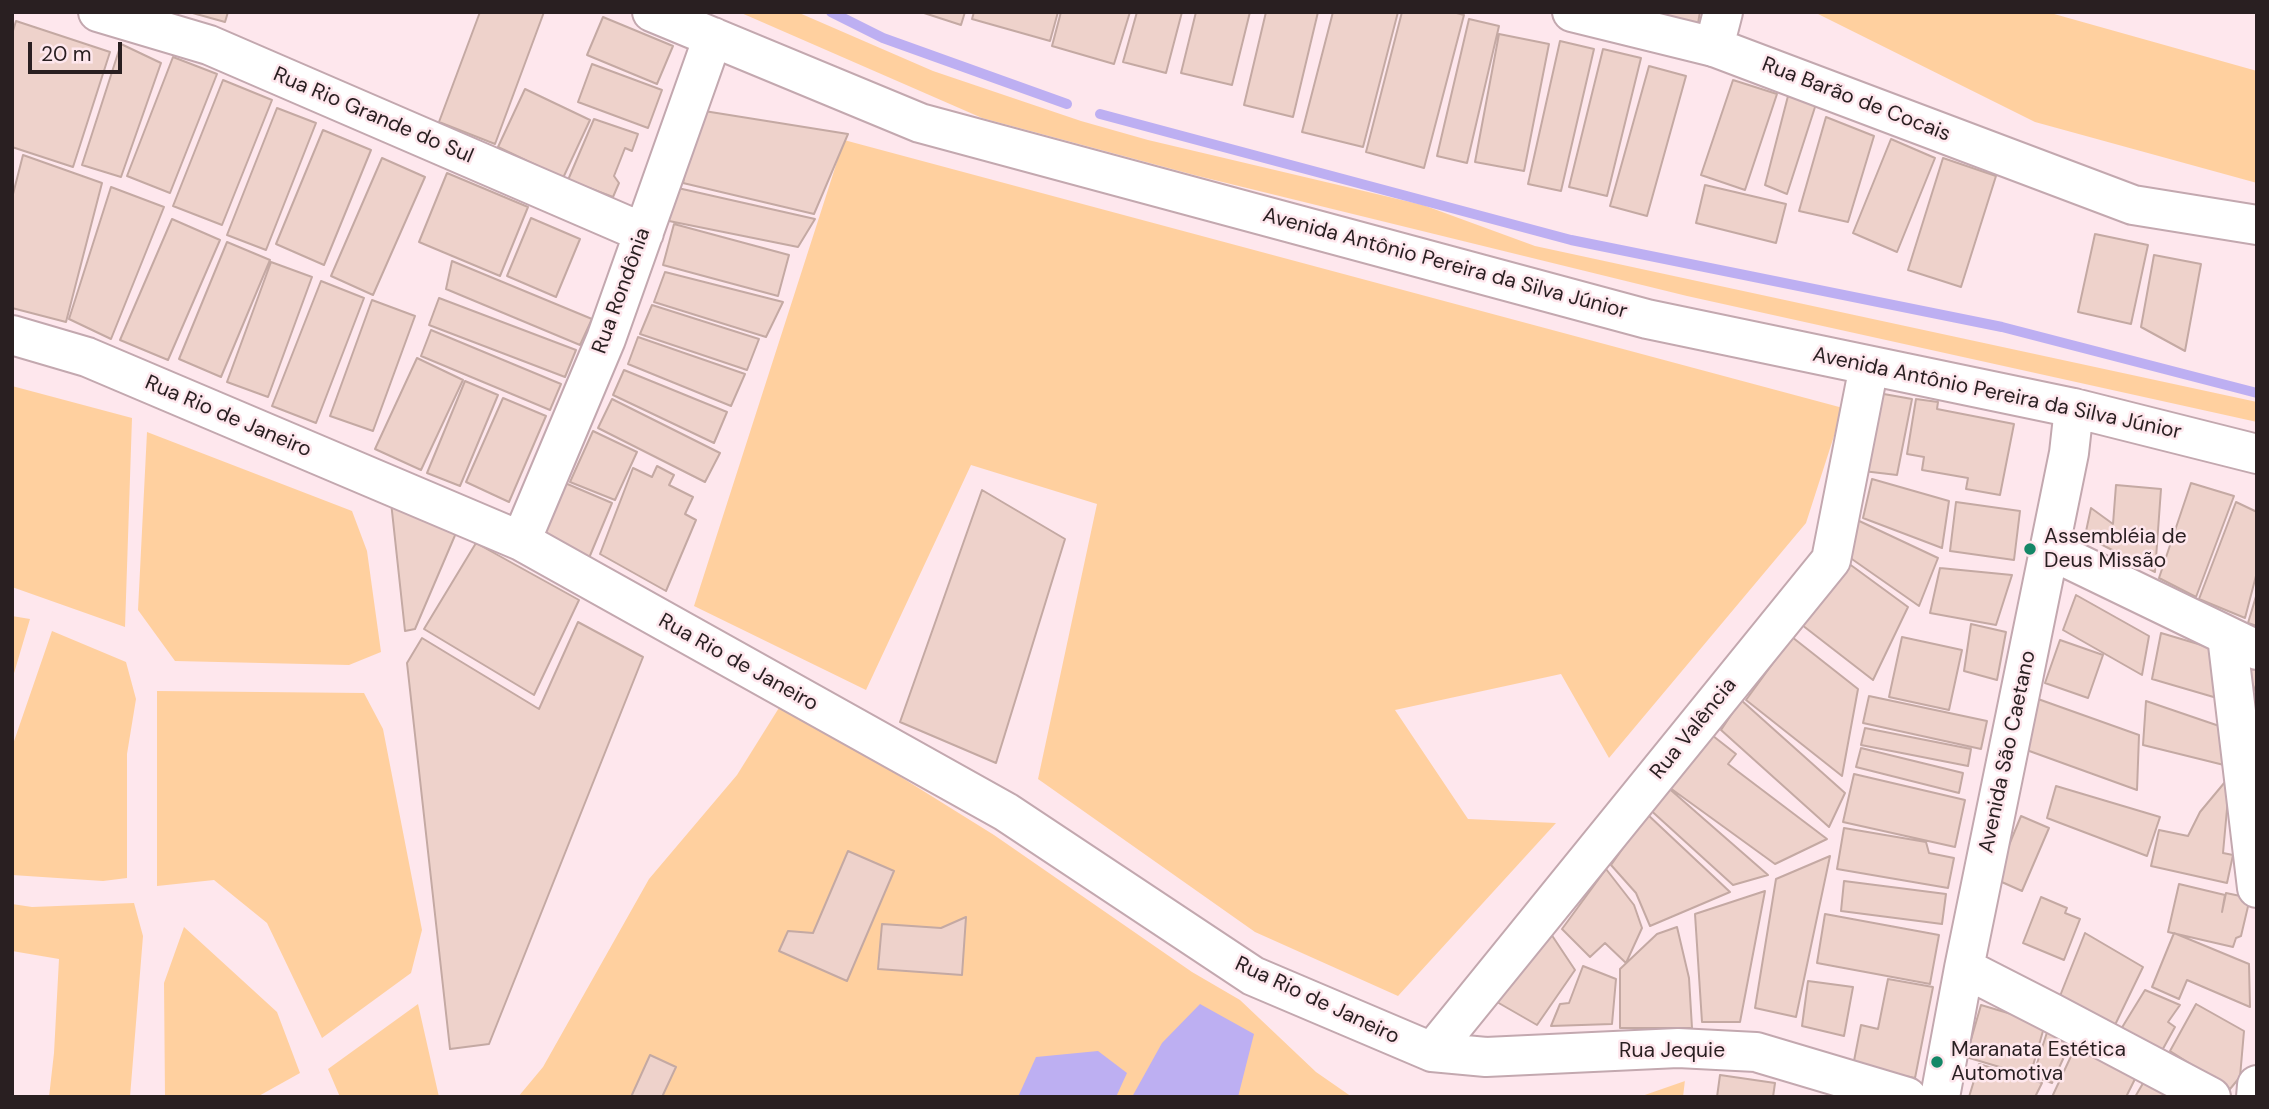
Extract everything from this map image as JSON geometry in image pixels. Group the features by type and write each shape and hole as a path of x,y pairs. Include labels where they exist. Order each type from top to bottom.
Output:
{"street":[{"name":"Rua Rio Grande do Sul","path":"98,12 209,44 644,233"},
{"name":"Avenida Antônio Pereira da Silva Júnior","path":"652,12 920,123 1647,319 2074,408 2257,453"},
{"name":"Rua Barão de Cocais","path":"1572,12 1718,29 2133,205 2257,225"},
{"name":"Rua Rondônia","path":"522,541 606,339 713,37"},
{"name":"Rua Rio de Janeiro","path":"12,335 87,357 522,541 1006,812 1253,976 1432,1052"},
{"name":"Rua Valência","path":"1432,1052 1831,560 1869,366"},
{"name":"Avenida São Caetano","path":"1940,1097 2069,453 2074,408"},
{"path":"2050,550 2242,643 2257,888"},
{"path":"1964,968 2211,1097"},
{"name":"Rua Jequie","path":"1432,1052 1486,1057 1678,1048 1756,1052 1907,1097"},
{"path":"2256,1097 2257,1085"}],"shaded area":[{"path":"739,12 797,12 933,71 1081,121 1148,140 1423,205 1535,246 2257,402 2257,422 1687,296 1198,176 982,118"},
{"path":"1814,12 2047,12 2257,71 2257,183 2035,122"},
{"path":"844,140 1843,408 1806,523 1609,758 1561,674 1395,710 1468,819 1556,823 1398,996 1255,932 1038,779 1097,504 971,465 866,690 694,606"},
{"path":"12,386 132,418 125,627 12,587"},
{"path":"147,432 352,511 367,551 381,652 349,665 175,661 138,610"},
{"path":"12,616 30,619 12,680"},
{"path":"52,631 126,662 136,699 127,754 127,878 103,881 12,875 12,747"},
{"path":"157,691 364,693 383,729 422,930 411,973 322,1038 267,923 214,880 157,886"},
{"path":"782,703 994,835 1192,972 1240,1000 1316,1072 1352,1097 518,1097 543,1067 649,879 737,775"},
{"path":"134,903 143,936 130,1097 49,1097 59,959 12,951 12,904 32,907"},
{"path":"184,927 277,1012 300,1073 257,1097 165,1097 164,983"},
{"path":"418,1004 439,1097 340,1097 328,1069"},
{"path":"1200,1004 1254,1034 1238,1097 1132,1097 1162,1043"},
{"path":"1098,1051 1127,1073 1116,1097 1018,1097 1036,1057"},
{"path":"1685,1081 1683,1097 1639,1097"}],"building":[{"path":"189,12 228,12 225,22"},
{"path":"480,12 544,12 495,144 439,122"},
{"path":"921,12 965,12 961,25"},
{"path":"974,12 1058,12 1050,41 972,19"},
{"path":"1061,12 1130,12 1114,64 1052,46"},
{"path":"1137,12 1182,12 1166,73 1123,62"},
{"path":"1196,12 1250,12 1232,85 1181,73"},
{"path":"1266,12 1318,12 1293,117 1244,105"},
{"path":"1333,12 1398,12 1363,147 1302,132"},
{"path":"1402,12 1453,12 1464,15 1424,168 1366,152"},
{"path":"1664,12 1700,12 1697,29 1662,22"},
{"path":"603,17 673,46 657,84 587,55"},
{"path":"1469,19 1499,26 1467,163 1437,156"},
{"path":"16,21 110,52 73,167 12,147 12,34"},
{"path":"1499,34 1549,44 1524,171 1475,162"},
{"path":"1560,41 1594,49 1561,191 1528,184"},
{"path":"121,44 161,63 121,177 82,165"},
{"path":"1603,49 1641,58 1607,196 1569,187"},
{"path":"173,57 217,74 170,193 127,176"},
{"path":"592,64 662,90 648,128 578,102"},
{"path":"1649,66 1686,76 1647,216 1610,206"},
{"path":"223,80 272,100 222,225 173,206"},
{"path":"1733,80 1777,94 1745,190 1701,175"},
{"path":"525,89 590,120 563,178 498,147"},
{"path":"1788,96 1816,104 1787,194 1765,185"},
{"path":"277,108 316,123 266,250 227,235"},
{"path":"698,110 848,134 814,214 683,183"},
{"path":"1826,117 1874,136 1848,222 1799,211"},
{"path":"594,119 638,134 632,151 625,148 614,176 619,183 613,197 568,180"},
{"path":"323,130 371,150 324,265 276,244"},
{"path":"1891,139 1935,158 1897,252 1853,233"},
{"path":"23,155 102,183 66,322 12,308 12,198"},
{"path":"382,158 425,177 373,295 331,276"},
{"path":"1943,158 1996,176 1961,287 1908,270"},
{"path":"447,173 528,207 500,276 419,242"},
{"path":"1705,185 1786,204 1776,243 1696,223"},
{"path":"669,186 815,219 798,247 664,220"},
{"path":"111,187 164,207 111,339 69,319"},
{"path":"531,218 580,239 556,297 507,276"},
{"path":"172,219 220,240 168,360 120,340"},
{"path":"674,224 789,255 778,296 663,265"},
{"path":"2095,234 2148,245 2131,324 2078,312"},
{"path":"227,242 270,260 221,377 179,359"},
{"path":"2154,255 2201,264 2185,351 2141,327"},
{"path":"452,261 592,319 580,345 446,289"},
{"path":"271,262 312,277 268,397 227,382"},
{"path":"665,272 783,302 766,337 654,302"},
{"path":"321,281 364,298 316,423 272,406"},
{"path":"439,298 576,350 565,377 429,325"},
{"path":"372,300 415,316 373,431 330,416"},
{"path":"652,305 759,339 747,370 640,334"},
{"path":"431,330 561,384 550,410 421,356"},
{"path":"638,337 745,374 731,406 628,364"},
{"path":"417,358 463,380 421,470 375,449"},
{"path":"624,370 727,412 714,443 613,395"},
{"path":"465,381 498,395 460,486 427,473"},
{"path":"1878,393 1912,399 1897,475 1863,471"},
{"path":"503,398 546,416 509,502 466,482"},
{"path":"612,399 720,453 705,482 598,428"},
{"path":"1916,399 1938,402 1937,409 2014,424 2000,495 1966,489 1968,478 1922,470 1924,457 1907,454"},
{"path":"593,431 637,452 615,500 570,482"},
{"path":"657,466 674,475 669,485 693,497 685,514 696,520 666,591 600,554 633,468 652,477"},
{"path":"1872,479 1949,501 1942,548 1863,518"},
{"path":"565,483 612,503 589,558 543,538"},
{"path":"2191,483 2234,496 2196,597 2159,578"},
{"path":"2116,485 2161,489 2155,572 2085,536 2091,508 2113,524"},
{"path":"982,490 1065,539 996,763 900,722"},
{"path":"391,502 456,533 415,629 405,631"},
{"path":"1956,502 2020,511 2014,560 1950,551"},
{"path":"2236,502 2257,512 2257,572 2245,618 2199,599"},
{"path":"1855,519 1938,558 1919,606 1839,550"},
{"path":"476,543 579,600 534,695 424,629"},
{"path":"1848,563 1908,607 1873,680 1802,625"},
{"path":"1940,568 2012,575 1996,625 1930,613"},
{"path":"2257,593 2257,626 2248,623"},
{"path":"2076,595 2149,636 2142,675 2063,630"},
{"path":"578,622 643,657 489,1044 450,1049 407,663 422,638 539,709"},
{"path":"1971,624 2006,632 1997,680 1964,671"},
{"path":"2161,633 2215,649 2217,698 2152,679"},
{"path":"1792,637 1858,689 1842,776 1746,700"},
{"path":"1902,637 1962,650 1949,710 1889,697"},
{"path":"2060,640 2103,655 2088,698 2045,683"},
{"path":"2243,661 2257,667 2257,695"},
{"path":"1869,696 1987,721 1981,749 1863,723"},
{"path":"2038,699 2139,735 2137,790 2021,748"},
{"path":"1741,700 1845,793 1829,827 1721,730"},
{"path":"2146,701 2228,729 2228,766 2143,745"},
{"path":"1865,728 1971,749 1968,766 1861,745"},
{"path":"1708,732 1736,754 1728,764 1827,839 1775,864 1666,785"},
{"path":"1861,748 1963,773 1959,793 1856,767"},
{"path":"1854,774 1965,800 1955,847 1843,822"},
{"path":"2230,776 2223,853 2233,855 2227,883 2151,866 2159,830 2188,836 2200,812"},
{"path":"1665,785 1768,875 1733,885 1646,806"},
{"path":"2056,786 2160,817 2147,856 2047,818"},
{"path":"1647,814 1730,892 1650,926 1636,893 1611,865"},
{"path":"2021,816 2049,828 2022,891 1995,879"},
{"path":"1844,828 1926,842 1929,853 1954,858 1948,888 1837,869"},
{"path":"848,851 894,871 847,981 779,951 788,931 813,933"},
{"path":"1830,856 1796,1017 1755,1008 1776,879"},
{"path":"1606,869 1634,905 1642,928 1626,963 1605,943 1590,957 1562,929"},
{"path":"1844,881 1946,894 1942,924 1841,911"},
{"path":"2179,884 2225,895 2222,912 2226,893 2250,898 2241,936 2236,938 2233,947 2168,932"},
{"path":"1765,891 1740,1022 1702,1022 1695,914"},
{"path":"2041,897 2067,908 2065,913 2080,919 2064,960 2023,943"},
{"path":"1825,914 1939,935 1930,984 1817,963"},
{"path":"966,917 962,975 878,969 882,924 941,928"},
{"path":"1677,927 1689,978 1692,1028 1620,1028 1620,969 1657,934"},
{"path":"1549,931 1575,970 1537,1025 1497,1002"},
{"path":"2085,933 2143,967 2114,1027 2060,996"},
{"path":"2174,933 2249,964 2250,1007 2187,980 2179,999 2152,987"},
{"path":"1583,966 1616,979 1612,1024 1551,1026 1560,1004 1569,1003"},
{"path":"1888,979 1933,987 1915,1078 1853,1066 1861,1025 1878,1029"},
{"path":"1808,981 1853,987 1844,1036 1802,1026"},
{"path":"2145,990 2180,1005 2168,1022 2175,1027 2159,1056 2118,1034"},
{"path":"2196,1004 2244,1031 2240,1077 2230,1089 2170,1051"},
{"path":"1981,1005 2045,1024 2030,1076 1966,1057"},
{"path":"2050,1023 2075,1033 2052,1083 2033,1076"},
{"path":"2079,1039 2138,1073 2126,1097 2052,1097"},
{"path":"650,1055 676,1067 662,1097 631,1097"},
{"path":"1979,1064 2042,1083 2035,1097 1969,1097"},
{"path":"2149,1073 2176,1097 2135,1097"},
{"path":"1720,1075 1775,1083 1773,1097 1717,1097"}],"waterway":[{"path":"831,12 883,38 1067,104"},
{"path":"1100,114 1571,240 2002,327 2257,393"}],"place":[{"name":"Assembléia de Deus Missão","path":"2030,549"},
{"name":"Maranata Estética Automotiva","path":"1937,1062"}]}
